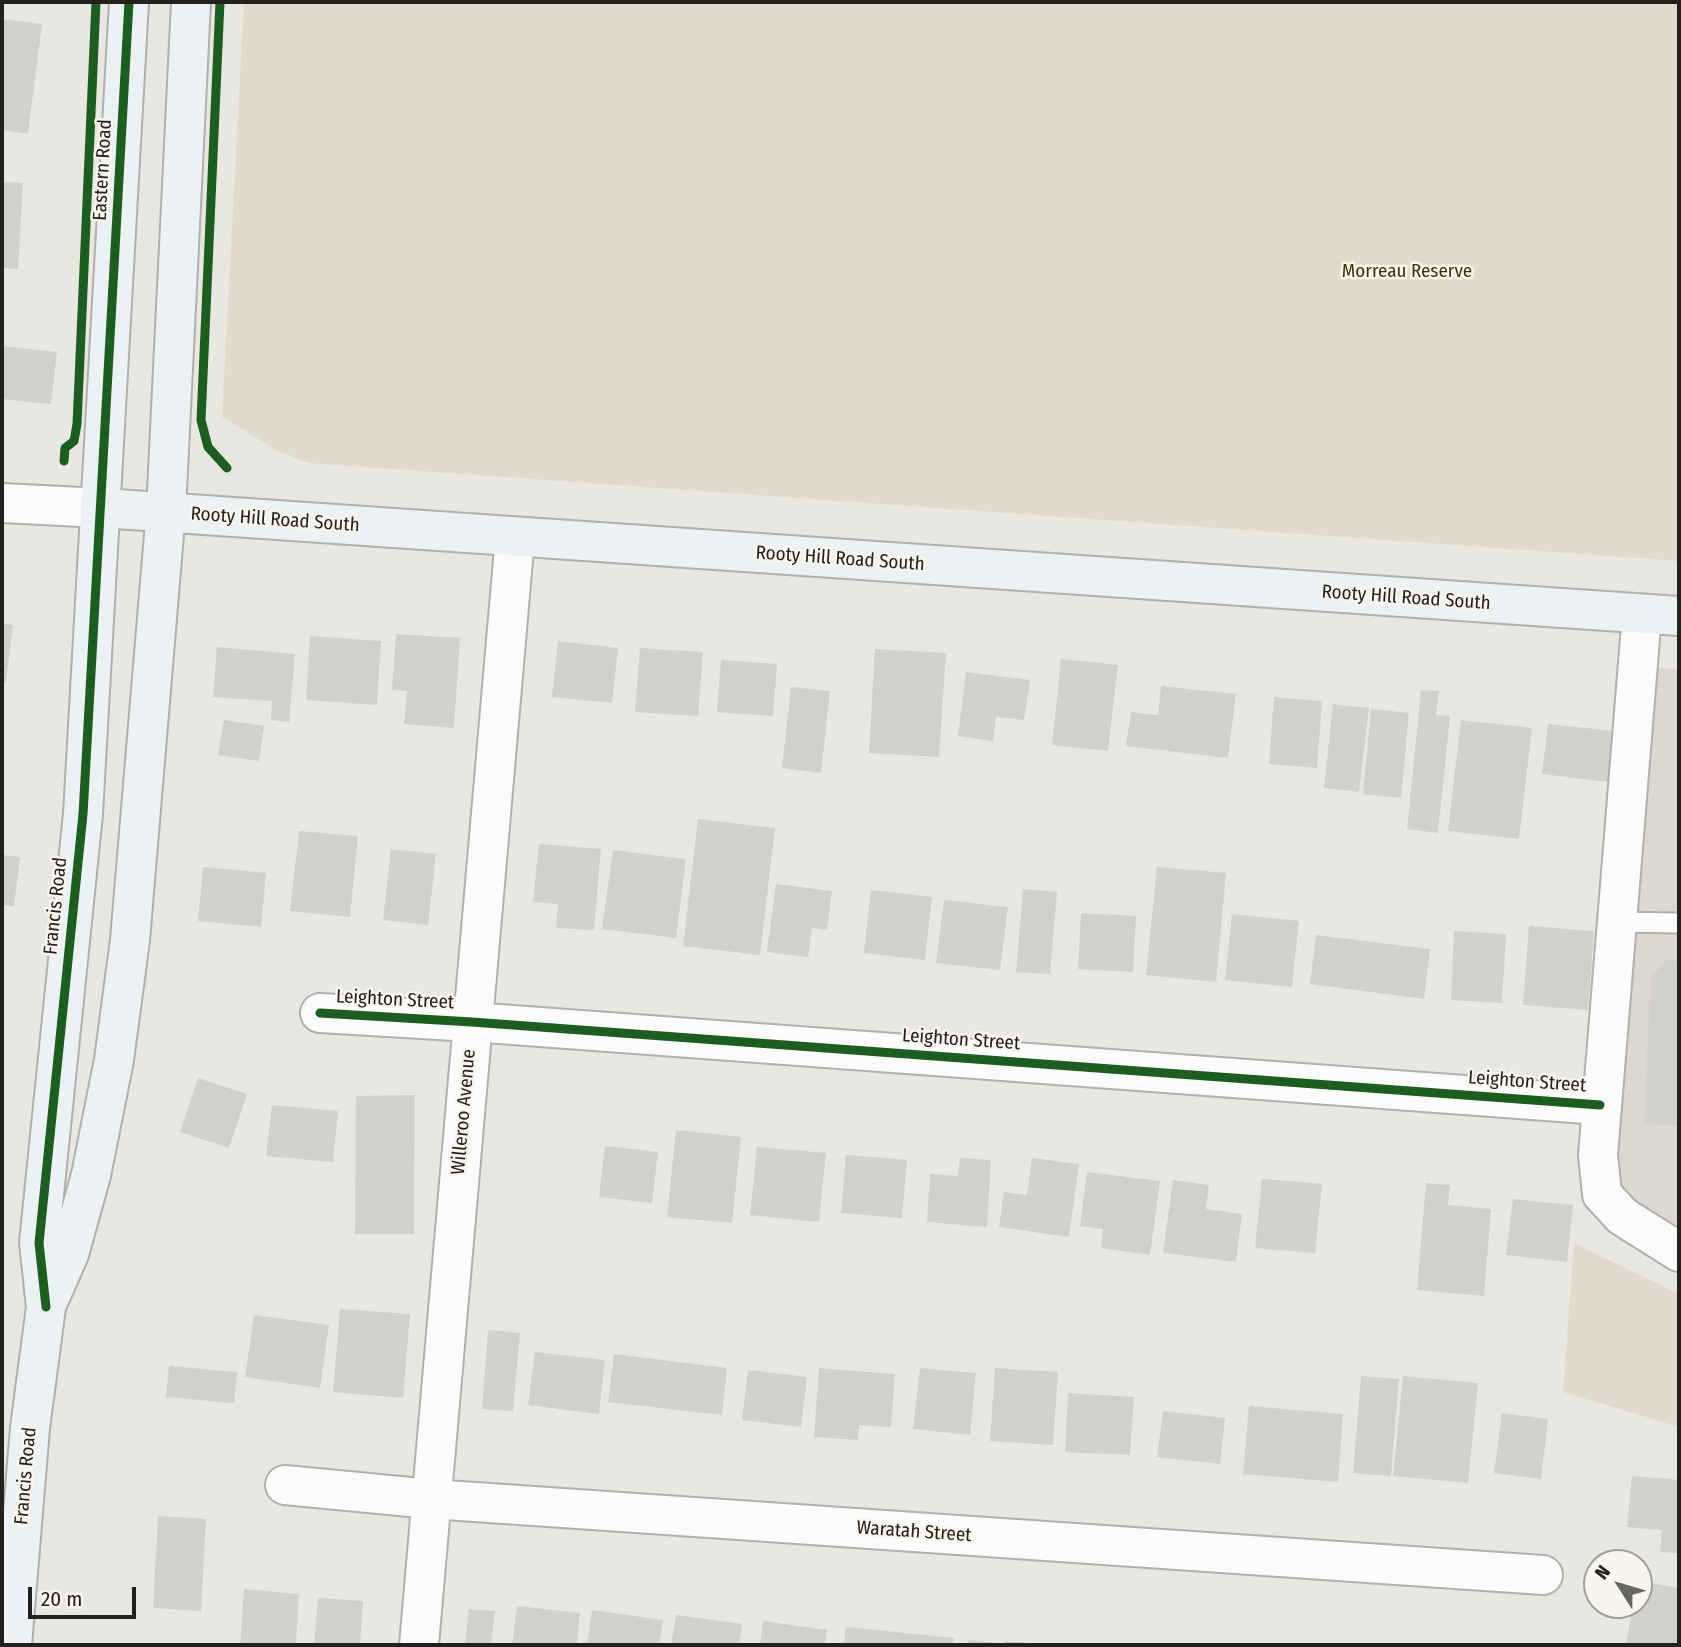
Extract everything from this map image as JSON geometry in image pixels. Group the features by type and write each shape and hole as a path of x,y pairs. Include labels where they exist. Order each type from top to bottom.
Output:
{"main road":[{"name":"Eastern Road","path":"102,508 129,2"},
{"path":"166,511 191,2"},
{"name":"Rooty Hill Road South","path":"102,508 1679,616"},
{"name":"Francis Road","path":"12,1645 30,1428 46,1307 39,1243 83,814 102,508"},
{"name":"Francis Road","path":"46,1307 69,1254 91,1175 114,1060 141,834 166,511"}],"street":[{"name":"Rooty Hill Road South","path":"2,503 102,508"},
{"name":"Willeroo Avenue","path":"419,1645 515,537"},
{"path":"1642,614 1600,1105 1598,1156 1602,1194 1622,1216 1679,1252"},
{"name":"Leighton Street","path":"320,1013 472,1021 1600,1105"},
{"name":"Waratah Street","path":"285,1485 431,1499 1543,1575"}],"lane":[{"path":"1615,922 1679,923"}],"shaded area":[{"path":"1653,668 1679,669 1679,1252 1622,1216 1598,1155"}],"green space":[{"name":"Morreau Reserve","path":"244,2 1679,2 1679,561 309,463 278,451 222,417"},
{"path":"1574,1243 1679,1294 1679,1427 1563,1392"}],"building":[{"path":"2,19 42,24 28,134 2,130"},
{"path":"2,182 23,183 18,269 2,268"},
{"path":"2,346 57,352 51,404 2,399"},
{"path":"2,623 13,625 6,682 2,682"},
{"path":"396,634 460,638 454,728 404,724 407,691 392,690"},
{"path":"310,636 381,641 377,705 306,700"},
{"path":"558,641 618,648 612,703 552,697"},
{"path":"217,647 295,654 289,722 271,720 272,701 213,697"},
{"path":"640,648 703,652 698,716 635,712"},
{"path":"875,649 946,653 939,757 869,753"},
{"path":"1061,659 1118,665 1108,751 1052,745"},
{"path":"721,660 777,664 773,716 717,712"},
{"path":"966,672 1030,680 1024,720 996,717 993,741 958,736"},
{"path":"1161,686 1236,694 1228,758 1126,746 1131,712 1158,715"},
{"path":"791,687 830,691 821,773 782,768"},
{"path":"1421,690 1439,691 1436,715 1450,716 1438,833 1407,829"},
{"path":"1274,697 1322,701 1317,768 1269,764"},
{"path":"1333,704 1369,708 1359,792 1324,788"},
{"path":"1371,709 1409,713 1401,798 1363,794"},
{"path":"224,720 264,726 259,761 218,755"},
{"path":"1461,720 1532,728 1519,839 1448,831"},
{"path":"1548,724 1614,731 1608,782 1542,774"},
{"path":"698,819 775,828 760,955 683,946"},
{"path":"299,831 358,836 350,917 290,911"},
{"path":"539,844 601,849 594,930 556,928 558,904 533,902"},
{"path":"391,849 436,854 428,925 383,920"},
{"path":"613,850 686,859 676,938 602,929"},
{"path":"2,855 20,857 14,906 2,905"},
{"path":"203,867 266,873 261,927 198,921"},
{"path":"1157,867 1226,873 1216,982 1146,975"},
{"path":"776,884 832,891 827,930 812,928 808,957 767,952"},
{"path":"1023,889 1057,892 1050,974 1016,972"},
{"path":"871,890 932,897 925,960 864,953"},
{"path":"944,900 1008,907 1000,970 936,963"},
{"path":"1081,913 1136,916 1133,972 1078,969"},
{"path":"1232,914 1299,921 1292,987 1225,980"},
{"path":"1529,926 1594,931 1588,1010 1523,1005"},
{"path":"1454,931 1506,934 1502,1003 1451,1000"},
{"path":"1316,935 1430,949 1424,999 1310,984"},
{"path":"1667,960 1679,961 1677,1126 1644,1124 1651,977"},
{"path":"198,1078 247,1094 229,1148 180,1132"},
{"path":"415,1095 414,1234 355,1234 356,1096"},
{"path":"272,1105 338,1111 333,1162 266,1156"},
{"path":"676,1130 741,1137 732,1223 667,1217"},
{"path":"605,1146 658,1152 652,1203 599,1197"},
{"path":"757,1147 826,1153 819,1222 750,1215"},
{"path":"846,1155 907,1160 902,1218 841,1213"},
{"path":"960,1158 991,1160 987,1227 927,1222 930,1174 958,1176"},
{"path":"1032,1158 1079,1164 1069,1237 999,1227 1004,1192 1027,1195"},
{"path":"1087,1172 1160,1181 1150,1255 1101,1248 1103,1229 1080,1226"},
{"path":"1262,1179 1322,1184 1315,1253 1255,1248"},
{"path":"1173,1180 1209,1185 1206,1209 1242,1214 1236,1262 1163,1253"},
{"path":"1426,1183 1450,1185 1448,1205 1491,1209 1484,1296 1417,1290"},
{"path":"1513,1199 1573,1205 1567,1262 1506,1255"},
{"path":"340,1309 410,1314 403,1398 333,1392"},
{"path":"254,1315 329,1325 320,1388 245,1377"},
{"path":"488,1330 520,1333 513,1411 482,1409"},
{"path":"535,1352 605,1360 599,1414 528,1405"},
{"path":"614,1354 727,1368 722,1415 608,1402"},
{"path":"169,1366 237,1372 234,1403 166,1397"},
{"path":"819,1368 895,1374 891,1427 859,1425 858,1440 814,1437"},
{"path":"920,1368 976,1373 970,1435 913,1429"},
{"path":"995,1368 1058,1372 1053,1445 990,1441"},
{"path":"748,1370 807,1377 801,1427 742,1420"},
{"path":"1361,1376 1399,1379 1391,1476 1353,1473"},
{"path":"1403,1376 1478,1383 1468,1483 1393,1476"},
{"path":"1068,1393 1134,1397 1130,1455 1065,1452"},
{"path":"1249,1406 1343,1414 1338,1482 1243,1474"},
{"path":"1163,1411 1225,1418 1220,1464 1157,1457"},
{"path":"1502,1413 1548,1419 1541,1479 1494,1473"},
{"path":"1632,1476 1679,1480 1679,1553 1660,1552 1662,1530 1627,1527"},
{"path":"158,1516 206,1519 201,1611 153,1608"},
{"path":"1653,1583 1679,1588 1678,1645 1626,1645 1631,1619 1653,1619"},
{"path":"244,1589 299,1594 296,1645 240,1645"},
{"path":"318,1598 363,1601 360,1645 314,1645"},
{"path":"517,1606 580,1613 577,1645 512,1645"},
{"path":"469,1609 495,1611 491,1645 465,1645"},
{"path":"592,1610 663,1620 659,1645 587,1645"},
{"path":"676,1615 742,1624 739,1645 671,1645"},
{"path":"763,1621 827,1630 825,1645 760,1645"},
{"path":"846,1627 954,1638 953,1645 844,1645"},
{"path":"968,1640 999,1643 999,1645 968,1645"},
{"path":"1005,1641 1028,1643 1028,1645 1005,1645"}],"cycle path":[{"path":"64,461 65,448 74,441 77,424 96,2"},
{"path":"46,1307 39,1243 83,814 129,2"},
{"path":"220,2 201,420 208,447 227,468"},
{"path":"320,1013 1600,1105"}]}
